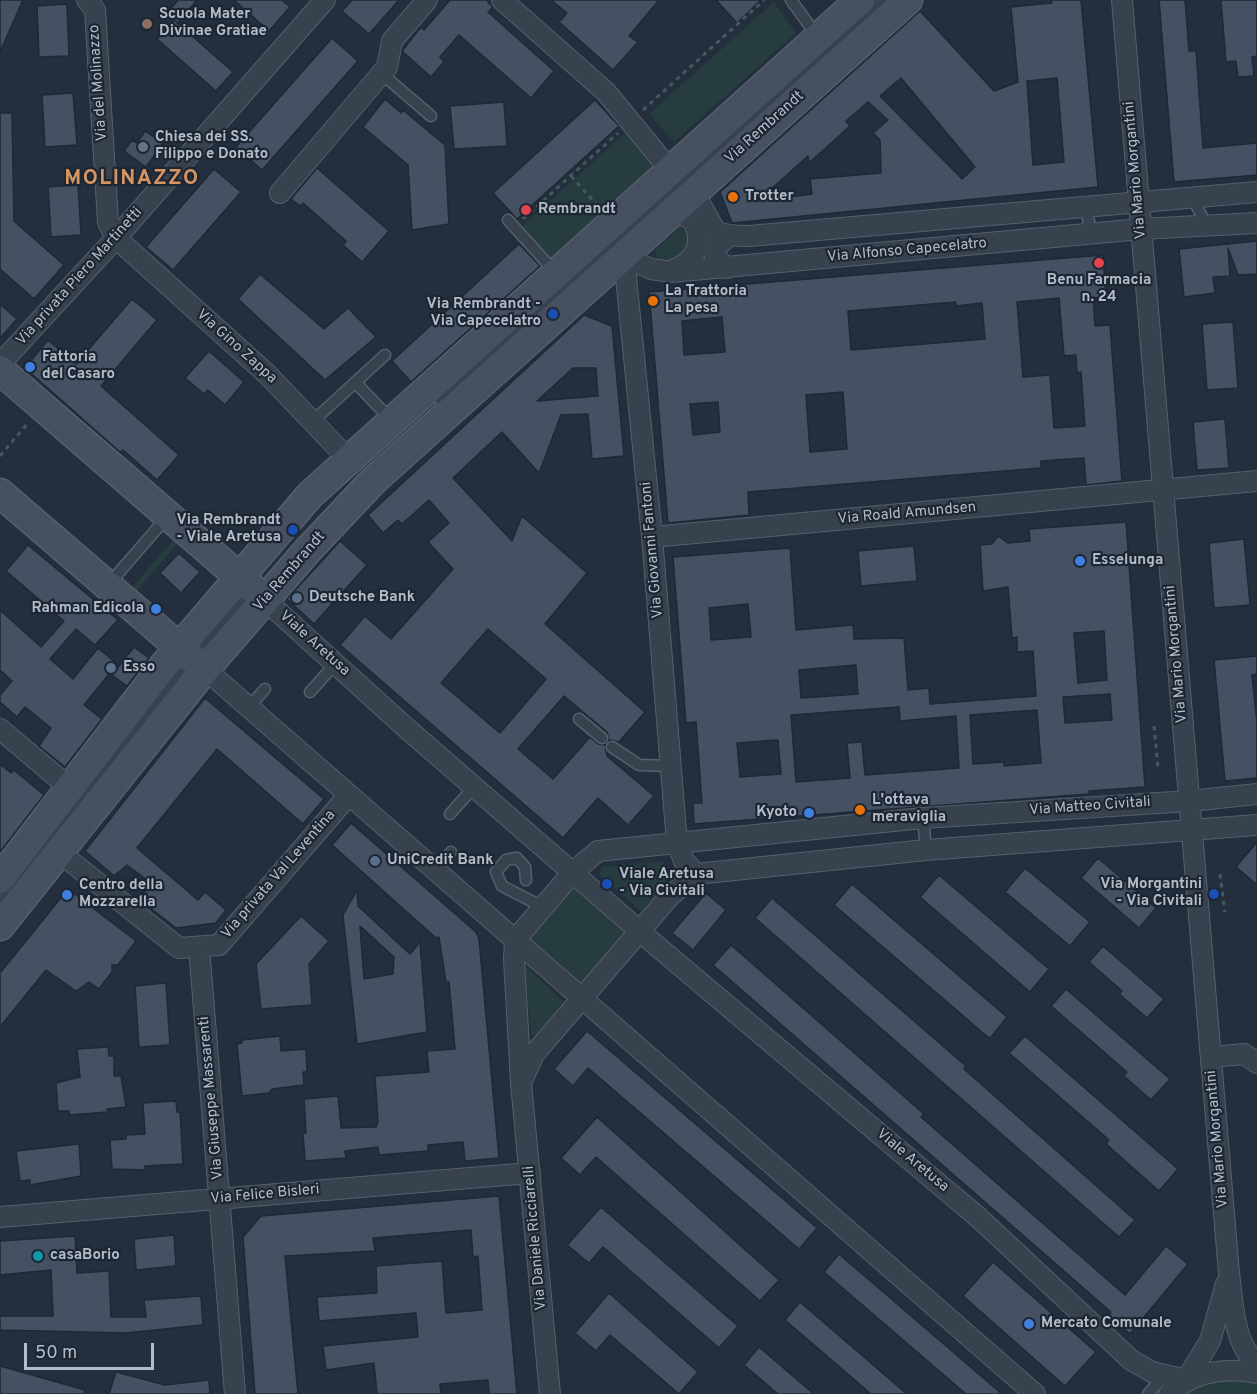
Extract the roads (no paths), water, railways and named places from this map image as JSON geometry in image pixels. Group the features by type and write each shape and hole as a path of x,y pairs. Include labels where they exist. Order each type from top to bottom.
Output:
{"street":[{"name":"Via del Molinazzo","path":"87,0 95,10 108,222 116,238"},
{"name":"Via privata Piero Martinetti","path":"0,364 116,238 325,0"},
{"path":"280,193 382,74 387,67 392,41 427,0"},
{"path":"502,0 606,92 675,195 699,245 694,256 685,265 671,272"},
{"name":"Via Rembrandt","path":"675,195 818,38 860,0"},
{"name":"Via Rembrandt","path":"255,587 310,495 394,423 557,274 612,241 675,195 908,0"},
{"name":"Via Mario Morgantini","path":"1122,0 1229,1273 1240,1334 1246,1351 1257,1364"},
{"name":"Via Alfonso Capecelatro","path":"675,195 723,235 1085,208 1257,192"},
{"path":"675,195 723,235 715,248 715,257 727,268"},
{"name":"Via Alfonso Capecelatro","path":"612,241 651,269 671,272 1141,229 1257,223"},
{"name":"Via Gino Zappa","path":"116,238 267,374 350,461"},
{"name":"Via Rembrandt","path":"0,879 70,789 255,587 373,481 612,241"},
{"name":"Via Giovanni Fantoni","path":"612,241 652,537 677,843"},
{"name":"Viale Aretusa","path":"0,370 255,587 335,664 641,932 979,1218 1131,1360 1166,1385 1186,1380"},
{"name":"Via Roald Amundsen","path":"652,537 1257,481"},
{"path":"0,493 249,707 348,796 584,999 1035,1394"},
{"name":"Via Rembrandt","path":"0,926 59,852 192,658"},
{"path":"0,729 70,789"},
{"name":"Via Matteo Civitali","path":"573,872 598,851 923,818 1190,801 1257,794"},
{"name":"Via privata Val Leventina","path":"59,852 179,948 219,945 348,796"},
{"name":"Via Matteo Civitali","path":"696,874 926,850 1257,825"},
{"path":"584,999 680,886 696,874 684,861 677,843"},
{"path":"515,940 573,872"},
{"name":"Via Daniele Ricciarelli","path":"515,940 521,1083 550,1394"},
{"name":"Via Giuseppe Massarenti","path":"199,946 235,1394"},
{"name":"Via Daniele Ricciarelli","path":"521,1083 534,1054 584,999"},
{"path":"1211,1057 1244,1054 1257,1063"},
{"name":"Via Felice Bisleri","path":"0,1217 530,1173"},
{"name":"Via Mario Morgantini","path":"1186,1380 1210,1341 1229,1273"},
{"path":"1186,1380 1223,1371 1257,1372"}],"lane":[{"path":"791,0 818,38"},
{"name":"Via Rembrandt","path":"675,195 882,0"},
{"path":"382,74 431,116"},
{"path":"1198,198 1196,205 1207,226"},
{"path":"1085,208 1089,221 1086,234"},
{"path":"511,223 557,274"},
{"name":"Via Rembrandt","path":"433,408 612,241"},
{"path":"313,421 385,355"},
{"path":"355,382 394,423"},
{"path":"107,586 169,515"},
{"name":"Via Rembrandt","path":"0,902 192,658"},
{"path":"310,692 335,664"},
{"path":"249,707 265,689"},
{"path":"579,719 602,738"},
{"path":"612,747 639,765 671,766"},
{"path":"450,814 474,787"},
{"path":"923,818 926,850"},
{"path":"435,870 451,852"},
{"path":"526,880 525,867 517,858 506,860 496,872 497,880 502,886 543,907"},
{"path":"1148,1394 1166,1385"}],"place":[{"name":"Scuola Mater Divinae Gratiae","path":"147,24"},
{"name":"Chiesa dei SS. Filippo e Donato","path":"143,147"},
{"name":"Trotter","path":"733,197"},
{"name":"Rembrandt","path":"526,210"},
{"name":"Benu Farmacia n. 24","path":"1099,263"},
{"name":"La Trattoria La pesa","path":"653,301"},
{"name":"Via Rembrandt - Via Capecelatro","path":"553,314"},
{"name":"Fattoria del Casaro","path":"30,367"},
{"name":"Via Rembrandt - Viale Aretusa","path":"293,530"},
{"name":"Esselunga","path":"1080,561"},
{"name":"Deutsche Bank","path":"297,598"},
{"name":"Rahman Edicola","path":"156,609"},
{"name":"Esso","path":"111,668"},
{"name":"L'ottava meraviglia","path":"860,810"},
{"name":"Kyoto","path":"809,813"},
{"name":"UniCredit Bank","path":"375,861"},
{"name":"Viale Aretusa - Via Civitali","path":"607,884"},
{"name":"Via Morgantini - Via Civitali","path":"1214,894"},
{"name":"Centro della Mozzarella","path":"67,895"},
{"name":"casaBorio","path":"38,1256"},
{"name":"Mercato Comunale","path":"1029,1324"}],"district":[{"name":"MOLINAZZO","path":"132,180"}]}
